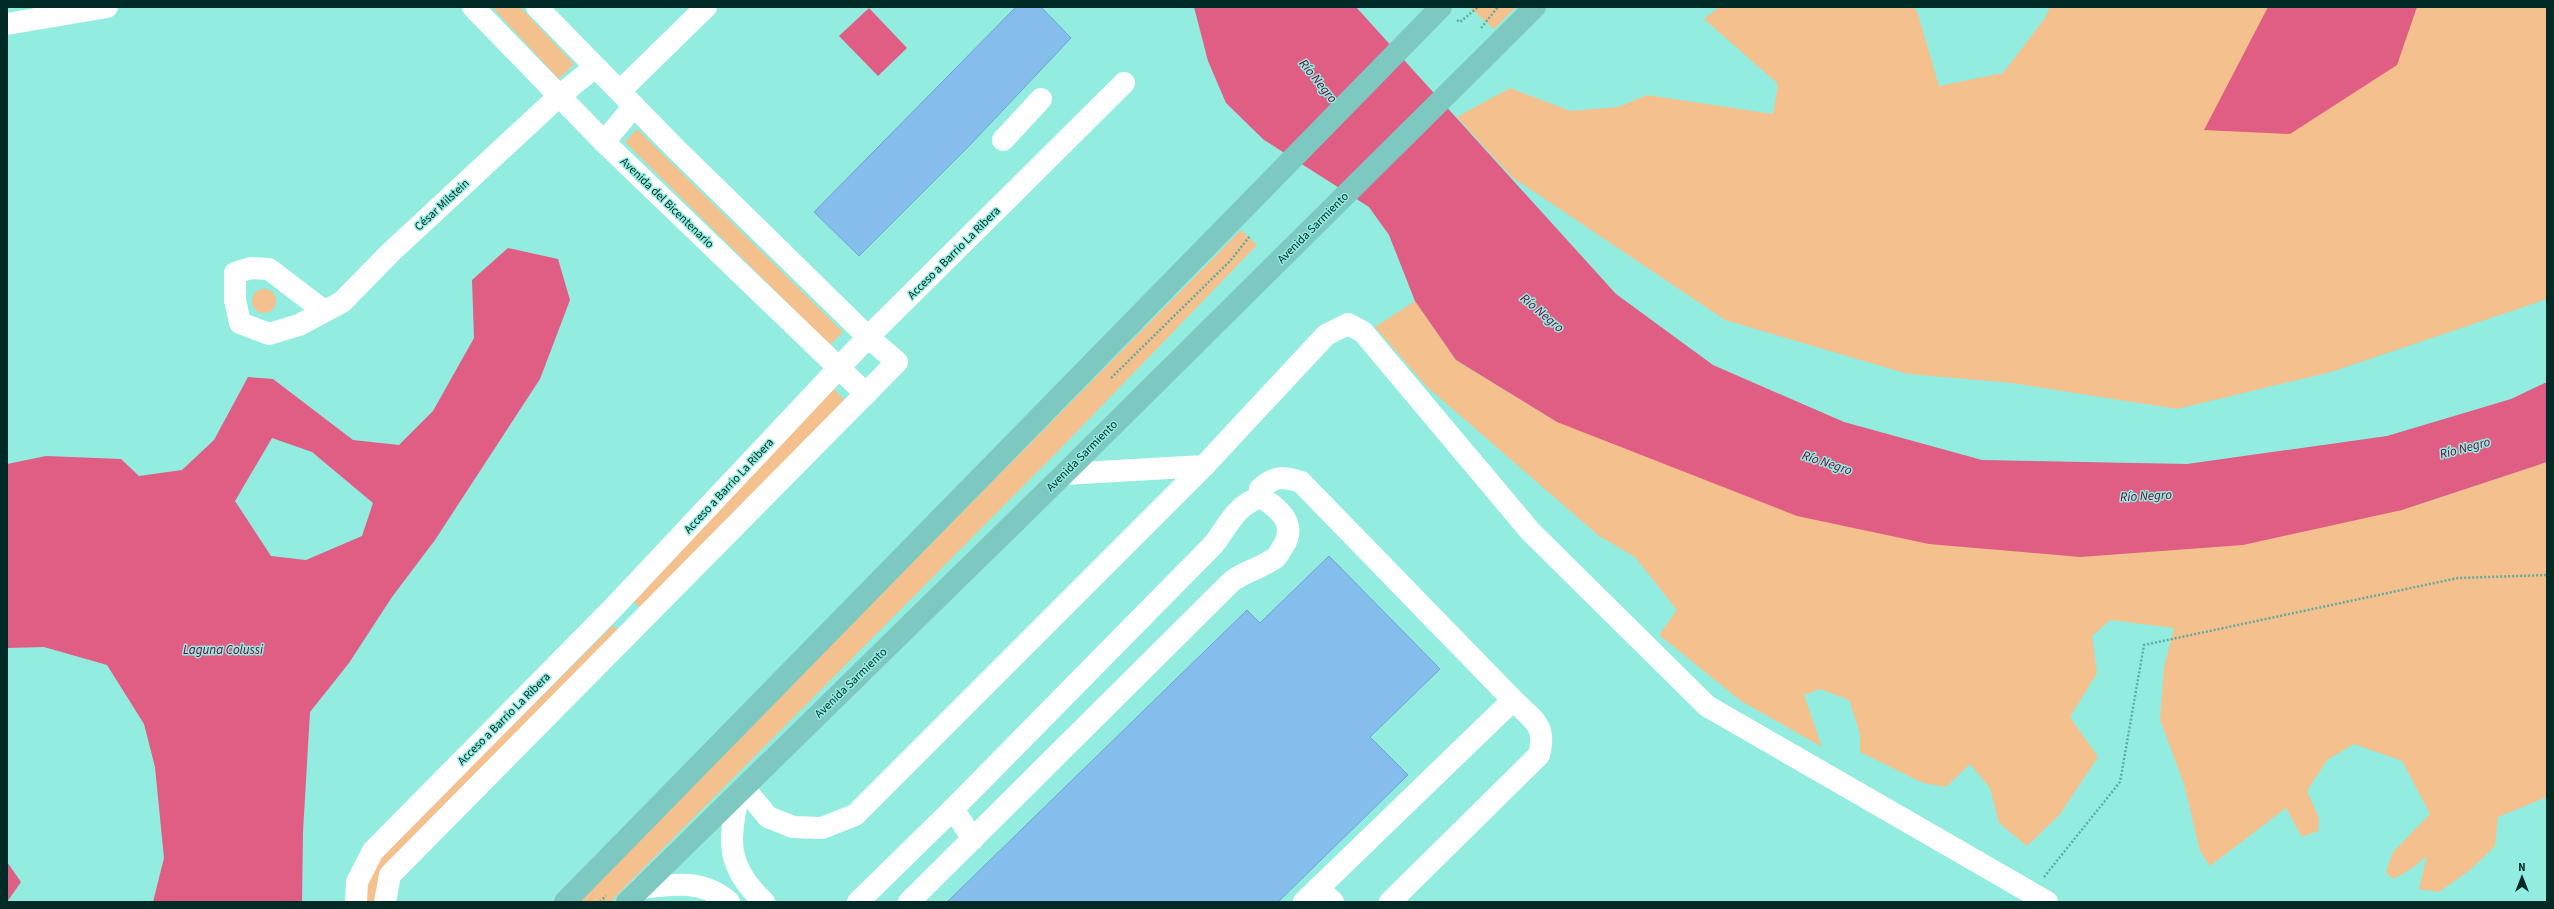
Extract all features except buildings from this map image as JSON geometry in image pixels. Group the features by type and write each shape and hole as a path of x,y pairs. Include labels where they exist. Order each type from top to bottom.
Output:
{"main road":[{"name":"Avenida Sarmiento","path":"634,895 1064,474 1535,7"},
{"path":"565,902 1246,208 1448,13"}],"street":[{"path":"7,24 107,7"},
{"name":"Avenida del Bicentenario","path":"473,7 558,97 866,394"},
{"path":"385,902 390,874 638,626 897,362 868,337 627,99 538,7"},
{"path":"604,142 627,99 706,7"},
{"name":"César Milstein","path":"324,311 342,302 391,252 558,97 595,67"},
{"name":"Acceso a Barrio La Ribera","path":"356,902 357,882 373,851 613,608 840,369 868,337 1124,83"},
{"path":"1003,140 1042,99"},
{"path":"764,902 747,886 737,869 732,850 732,822 741,790 768,817 793,827 822,828 855,815 1204,466 1326,335 1348,324 1363,332 1530,531 1707,706 2039,897"},
{"path":"1064,474 1204,466"},
{"path":"909,902 1232,581 1246,570 1262,566 1277,556 1286,541 1289,525 1282,513 1261,496 1260,489 1270,480 1287,478 1301,482 1539,726 1543,740 1539,755 1390,902"},
{"path":"858,902 953,809 1214,544 1235,512 1247,501 1261,496"},
{"path":"613,608 638,626"},
{"path":"1318,897 1513,700"},
{"path":"953,809 973,839"},
{"path":"634,895 679,883 706,887 729,902"}],"path":[{"path":"1448,13 1460,22 1478,7"},
{"path":"1479,31 1498,7"},
{"path":"2039,897 2120,782 2144,645 2458,578 2547,576"}],"shaded area":[{"path":"492,7 520,7 574,64 559,79"},
{"path":"1469,7 1516,7 1494,29"},
{"path":"1719,7 1912,7 1917,11 1939,86 2003,73 2045,18 2050,7 2547,7 2547,299 2331,372 2177,409 2012,383 1908,374 1725,320 1512,177 1457,117 1510,88 1570,111 1618,107 1647,95 1773,114 1778,84 1704,19"},
{"path":"637,129 843,332 830,345 625,142"},
{"path":"1241,230 1257,245 1059,450 610,902 577,902"},
{"path":"264,289 269,290 275,296 275,306 269,312 264,313 259,312 253,306 252,301 253,296 259,290"},
{"path":"1415,301 1456,360 1557,422 2402,510 2547,462 2547,797 2498,817 2495,846 2470,870 2439,892 2419,889 2427,856 2411,869 2393,879 2386,872 2393,852 2430,814 2402,761 2354,744 2327,760 2307,791 2319,818 2318,831 2302,837 2286,808 2210,866 2200,851 2184,784 2160,720 2164,667 2174,628 2110,620 2092,636 2097,673 2070,717 2098,757 2060,814 2027,846 1999,823 1990,788 1970,764 1946,787 1923,783 1860,752 1860,734 1849,700 1820,689 1804,695 1822,747 1741,701 1659,635 1677,610 1635,557 1599,536 1426,386 1375,327"},
{"path":"833,388 848,404 643,611 634,602"},
{"path":"612,626 621,630 377,902 367,902 367,883 376,862"}],"water":[{"name":"Río Negro","path":"1194,7 1356,7 1616,294 1713,365 1844,422 1982,460 2187,464 2387,436 2511,399 2547,382 2547,462 2402,510 2243,545 2080,557 1929,544 1797,516 1557,422 1456,360 1415,301 1389,235 1369,207 1264,140 1226,103 1208,61"},
{"path":"2268,7 2417,7 2397,65 2290,134 2204,130"},
{"path":"869,8 907,48 878,76 839,36"},
{"name":"Laguna Colussi","path":"508,248 558,259 570,300 540,379 435,540 392,597 349,663 310,712 303,832 302,902 153,902 164,858 155,767 144,724 107,665 44,647 7,648 7,464 46,456 121,459 139,476 182,470 214,440 248,377 273,379 353,440 399,445 433,411 474,338 472,280","holes":["272,438 312,452 373,503 362,536 306,560 271,556 235,501"]},
{"path":"7,862 21,882 7,902"}]}
